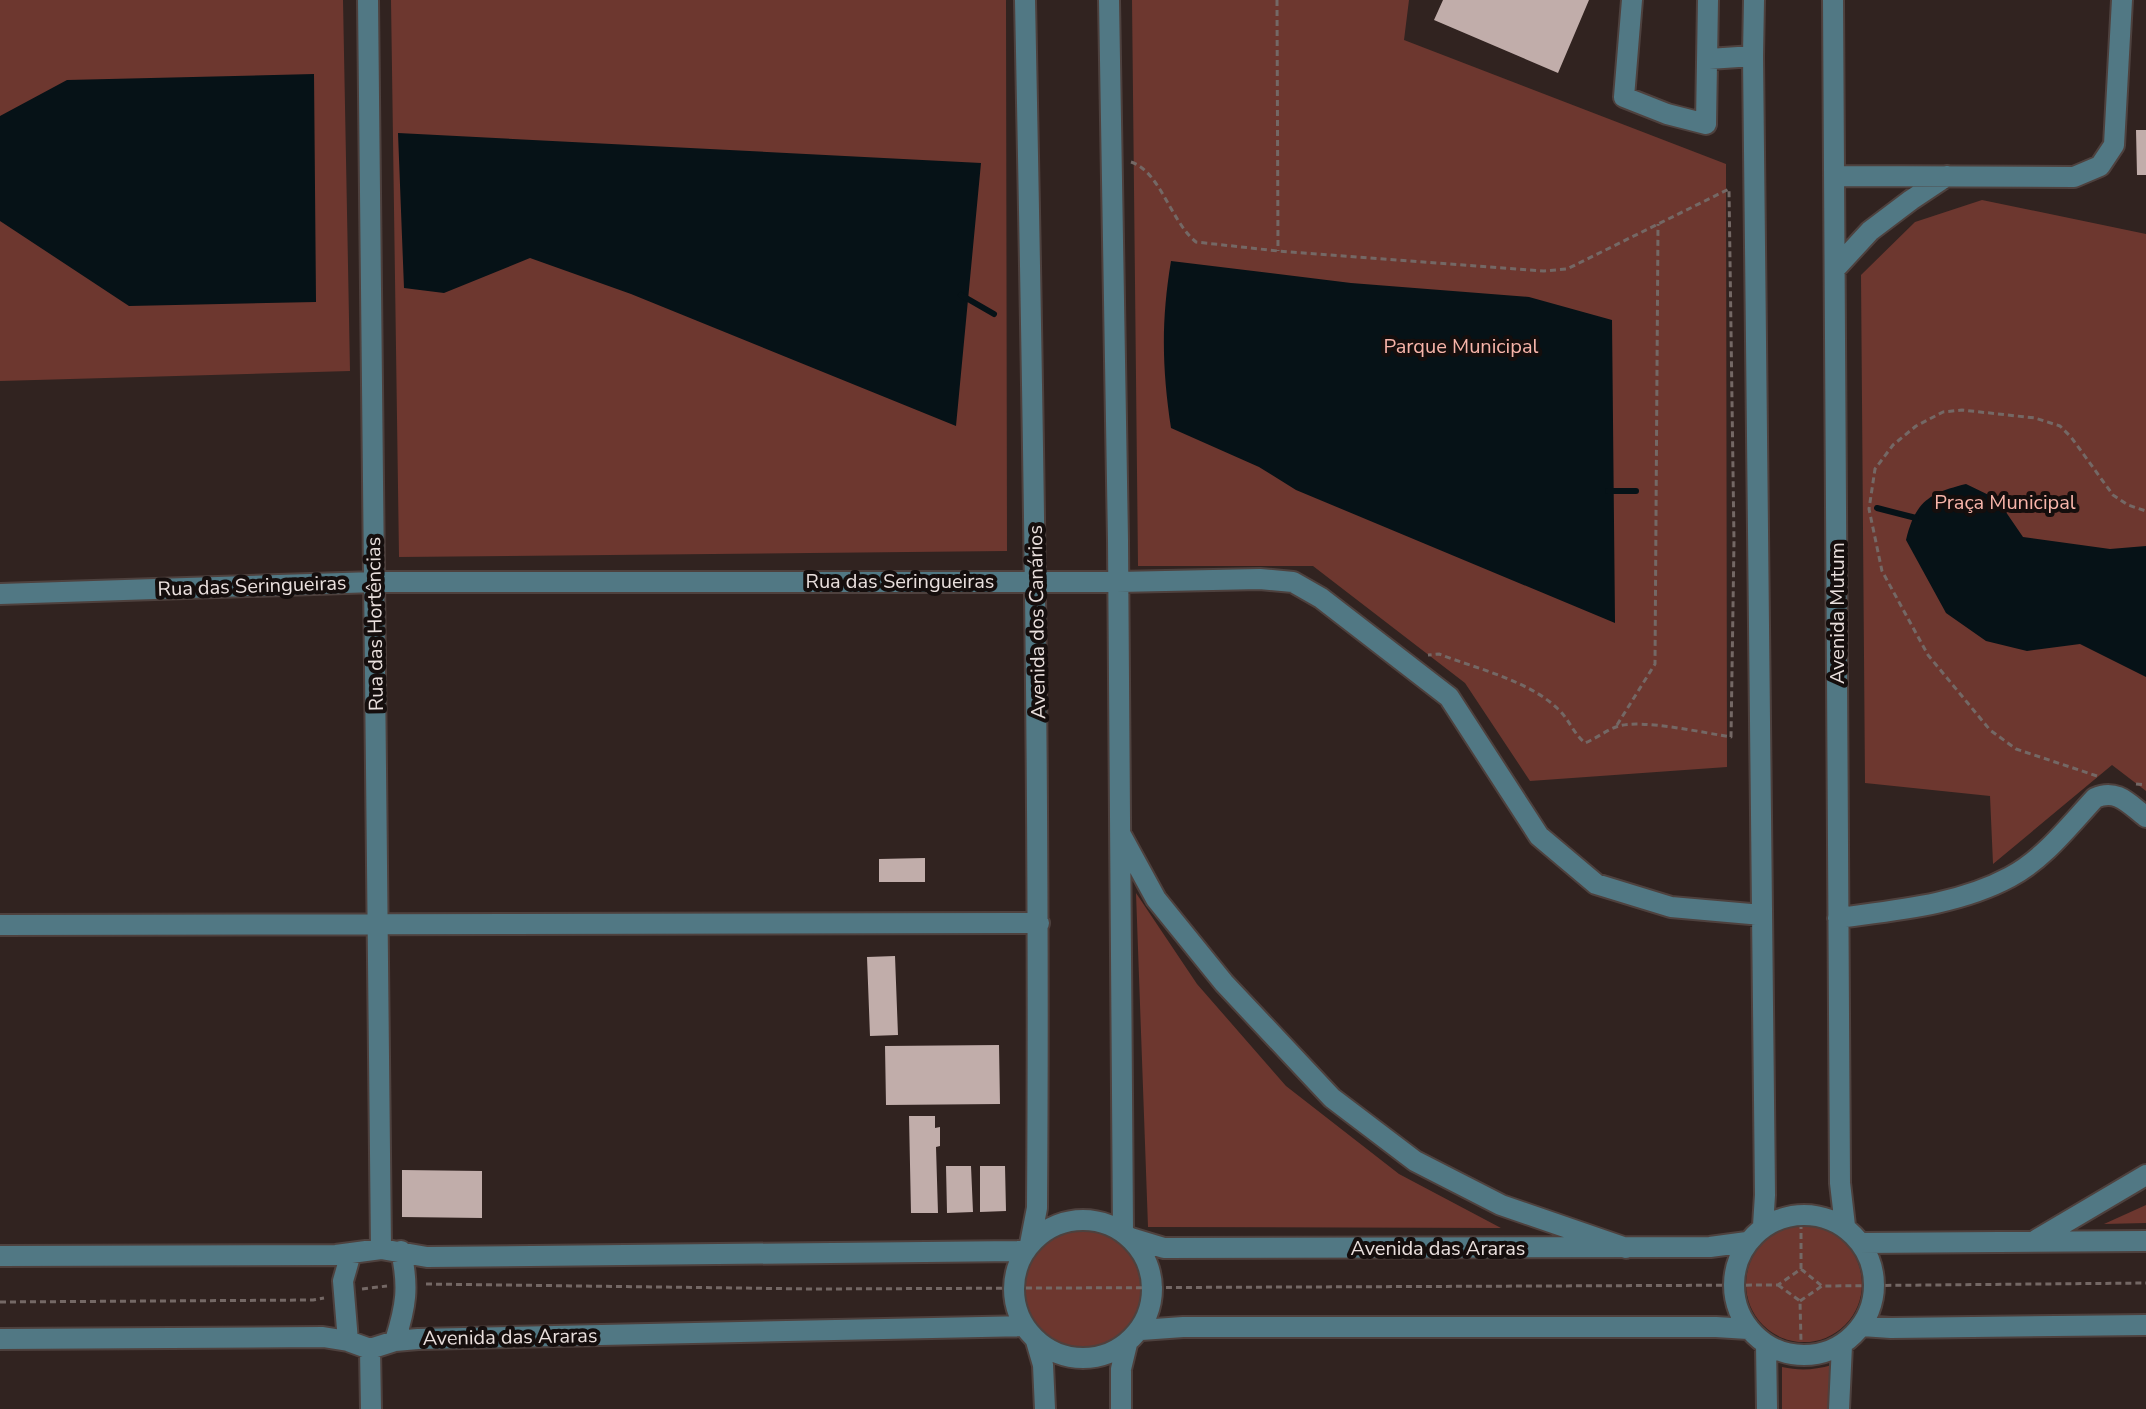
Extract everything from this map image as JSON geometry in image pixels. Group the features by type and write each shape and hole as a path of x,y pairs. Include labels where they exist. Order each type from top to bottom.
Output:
{"street":[{"name":"Rua das Hortências","path":"368,0 378,923 391,1250 407,1285 406,1305 395,1341"},
{"name":"Avenida dos Canários","path":"1014,1289 1015,1276 1027,1247 1037,1208 1037,581 1025,0"},
{"path":"1109,0 1127,1235 1146,1258 1153,1288 1151,1307 1121,1369 1121,1409"},
{"path":"1632,0 1624,97 1667,114 1706,124 1708,0"},
{"path":"1754,0 1763,1226"},
{"name":"Avenida Mutum","path":"1833,0 1840,1183 1845,1226"},
{"path":"1834,176 2074,177 2100,166 2114,145 2122,0"},
{"path":"1709,59 1753,56"},
{"path":"1835,269 1870,231 1947,176"},
{"name":"Rua das Seringueiras","path":"0,594 375,582 1118,582 1260,579 1293,582 1321,598 1449,697 1539,836 1596,884 1671,907 1762,915"},
{"path":"1838,918 1912,908 1969,895 2012,876 2048,850 2095,798 2105,793 2116,794 2146,817"},
{"path":"1119,832 1156,899 1224,983 1332,1098 1415,1161 1501,1205 1626,1248"},
{"path":"0,925 1039,923"},
{"path":"2034,1241 2146,1175"},
{"path":"1804,1213 1825,1217 1845,1226 1861,1243 1873,1270 1873,1299 1862,1326 1842,1345 1824,1353 1804,1356 1784,1353 1766,1344 1748,1329 1737,1308 1733,1286 1736,1263 1747,1242 1763,1226 1782,1216 1804,1213"},
{"name":"Avenida das Araras","path":"1027,1247 1050,1227 1074,1219 1099,1221 1164,1248 1626,1248 1710,1247 1747,1242"},
{"path":"1861,1243 2146,1241"},
{"path":"0,1256 391,1250 427,1257 1027,1247"},
{"path":"348,1341 343,1281 351,1253"},
{"path":"1014,1289 1014,1302 1043,1365 1045,1409"},
{"path":"1862,1326 2146,1325"},
{"path":"1030,1333 1056,1354 1081,1359 1106,1356 1134,1337 1183,1327 1748,1329"},
{"name":"Avenida das Araras","path":"370,1349 395,1341 1030,1333"},
{"path":"0,1339 323,1337 348,1341 370,1349 371,1409"},
{"path":"1766,1344 1767,1409"},
{"path":"1839,1409 1842,1345"}],"path":[{"path":"1277,0 1278,251"},
{"path":"1112,162 1142,166 1173,214 1196,242 1278,251 1555,270 1567,269 1729,189 1734,541 1731,737 1633,724 1617,726"},
{"path":"1426,655 1439,654 1528,689 1559,710 1585,743 1617,726 1655,664 1658,224"},
{"path":"2106,779 2016,749 1990,730 1928,655 1882,571 1869,509 1875,469 1893,445 1916,426 1943,412 1962,410 2035,418 2060,426 2113,495 2128,505 2146,511"},
{"path":"2133,783 2146,785"},
{"path":"1801,1227 1801,1269"},
{"path":"0,1302 313,1300 371,1287 407,1285 1014,1289 1733,1286 1778,1285 1801,1269"},
{"path":"1801,1269 1822,1286"},
{"path":"1800,1301 1822,1286 2146,1283"},
{"path":"1778,1285 1800,1301"},
{"path":"1800,1301 1801,1342"}],"green space":[{"path":"0,0 343,0 350,371 0,381"},
{"path":"391,0 1006,0 1007,551 399,557"},
{"name":"Parque Municipal","path":"1132,0 1409,0 1404,40 1726,164 1727,767 1530,781 1465,683 1313,566 1138,566"},
{"name":"Praça Municipal","path":"1982,200 2146,234 2146,791 2112,765 1993,864 1990,796 1865,783 1861,275 1915,222"},
{"path":"1136,893 1197,984 1286,1086 1399,1174 1501,1228 1148,1227"},
{"path":"2146,1205 2146,1223 2104,1224"},
{"path":"1804,1226 1826,1231 1845,1243 1857,1262 1862,1284 1857,1306 1845,1325 1826,1337 1804,1342 1782,1337 1763,1325 1751,1306 1746,1284 1751,1262 1763,1243 1782,1231"},
{"path":"1083,1229 1106,1234 1125,1247 1138,1266 1143,1289 1138,1312 1125,1331 1106,1344 1083,1349 1060,1344 1041,1331 1028,1312 1023,1289 1028,1266 1041,1247 1060,1234"},
{"path":"1832,1365 1832,1409 1782,1409 1782,1367 1807,1369"}],"shaded area":[{"path":"314,74 316,302 129,306 0,221 0,116 67,80"},
{"path":"398,133 981,163 956,426 631,294 530,258 444,293 404,288"},
{"path":"1171,261 1351,283 1529,297 1612,320 1615,623 1296,490 1259,467 1171,428 1164,344"},
{"path":"1966,484 1997,499 2023,537 2110,549 2146,546 2146,677 2080,644 2027,651 1986,641 1946,613 1906,540 1914,516 1926,501 1942,491"}],"building":[{"path":"1443,0 1589,0 1558,73 1434,20"},
{"path":"2136,130 2146,130 2146,175 2137,175"},
{"path":"925,858 925,882 879,882 879,859"},
{"path":"895,956 898,1035 870,1036 867,957"},
{"path":"999,1045 1000,1104 886,1105 885,1046"},
{"path":"909,1116 935,1116 935,1128 940,1127 940,1146 936,1147 938,1213 911,1213"},
{"path":"946,1166 971,1166 973,1212 947,1213"},
{"path":"980,1166 1005,1166 1006,1211 980,1212"},
{"path":"402,1170 482,1171 482,1218 402,1217"}],"waterway":[{"path":"961,295 994,314"},
{"path":"1608,491 1636,491"},
{"path":"1877,508 1916,518"}]}
